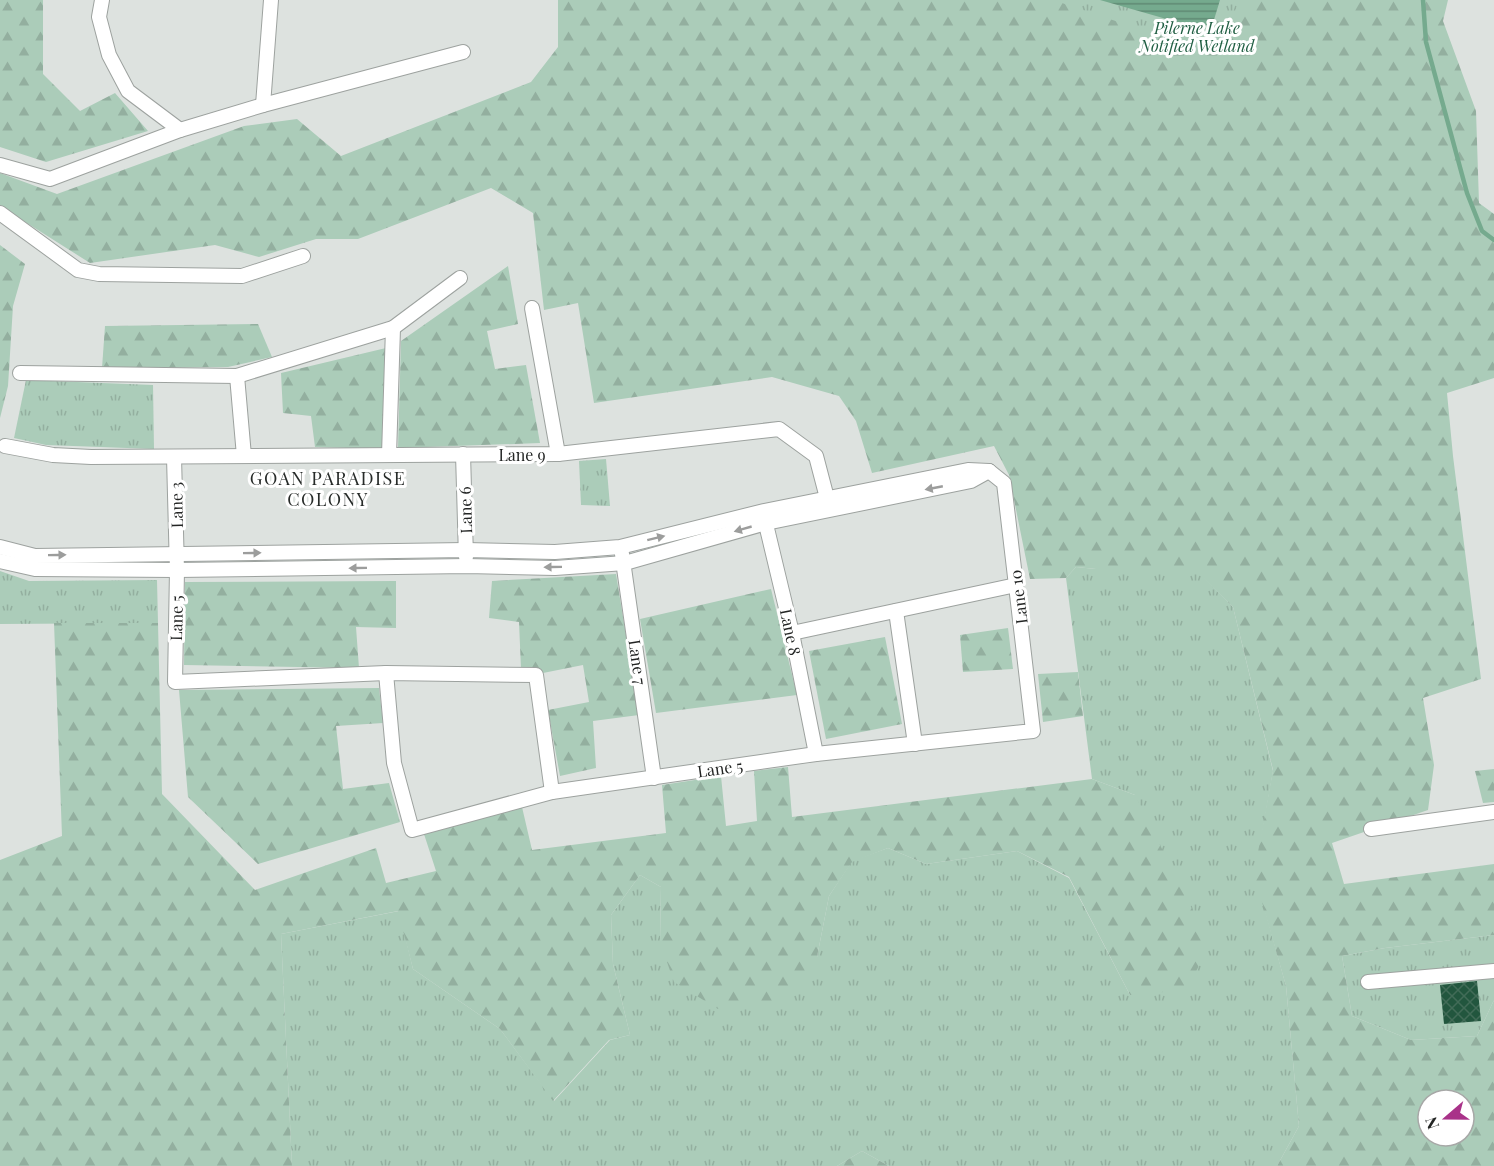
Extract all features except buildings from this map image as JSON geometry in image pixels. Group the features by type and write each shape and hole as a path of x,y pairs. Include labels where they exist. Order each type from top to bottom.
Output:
{"street":[{"path":"102,0 99,17 109,55 128,91 180,130"},
{"path":"263,105 271,0"},
{"path":"0,165 50,178 180,130 463,51"},
{"path":"0,213 78,270 99,274 242,276 303,256"},
{"path":"20,373 237,376 393,328 460,278"},
{"path":"532,308 558,454"},
{"path":"389,455 393,328"},
{"path":"237,376 244,456"},
{"name":"Lane 9","path":"5,446 53,455 174,457 558,454 779,429 816,456 826,498"},
{"name":"Lane 6","path":"463,454 467,566"},
{"name":"Lane 3","path":"174,457 177,554"},
{"path":"0,561 35,569 177,570 467,566 555,568 625,564 826,498 968,470 989,471"},
{"path":"0,547 35,556 466,550 555,552 620,547 765,517 971,481 989,471"},
{"name":"Lane 10","path":"989,471 1005,483 1033,731"},
{"name":"Lane 8","path":"765,517 792,633 816,754"},
{"name":"Lane 7","path":"620,547 625,564 654,778"},
{"name":"Lane 5","path":"177,554 175,682 386,673 394,763 412,830 552,792 816,754 1033,731"},
{"path":"792,633 1016,585"},
{"path":"896,611 915,744"},
{"path":"386,673 536,675 552,792"},
{"path":"1371,829 1494,813"},
{"path":"1368,982 1494,971"}],"green space":[{"path":"0,0 43,0 43,74 80,111 115,93 148,131 46,162 0,147"},
{"path":"558,0 1053,0 1193,47 1228,31 1239,0 1448,0 1443,21 1476,111 1479,203 1494,214 1494,378 1447,393 1481,679 1423,698 1434,765 1428,810 1332,843 1344,884 1494,864 1494,935 1385,948 1342,956 1352,1016 1411,1040 1477,1036 1494,1000 1494,1166 1277,1166 1299,1126 1286,986 1254,874 1273,770 1233,607 1194,569 1076,567 1066,578 1030,579 1009,475 994,446 872,473 856,421 839,396 772,377 594,403 578,303 544,310 533,213 491,188 358,239 316,239 259,257 215,245 90,263 0,206 0,173 57,194 244,126 297,119 341,156 531,82 558,47"},
{"name":"Pilerne Lake Notified Wetland","path":"1037,0 1250,0 1219,88"},
{"path":"0,245 25,264 13,306 8,386 0,418"},
{"path":"508,266 518,324 487,331 495,369 526,365 540,443 398,448 401,341"},
{"path":"258,324 272,357 228,367 102,368 105,326"},
{"path":"386,348 384,449 315,447 311,416 283,413 281,373"},
{"path":"26,380 153,385 154,449 46,445 14,438"},
{"path":"606,459 610,506 581,505 579,461"},
{"path":"1076,567 1096,569 1194,568 1233,607 1273,771 1255,874 1286,986 1299,1126 1277,1166 889,1166 862,1151 837,1166 292,1166 281,934 399,911 413,969 500,1029 554,1101 610,1040 630,1035 613,964 611,915 640,875 661,887 660,942 817,957 829,896 852,861 888,848 926,864 1017,851 1069,878 1130,995 1135,795 1092,779 1066,578"},
{"path":"0,571 29,581 157,580 158,623 0,624"},
{"path":"616,574 639,715 593,721 596,768 560,776 548,710 589,702 583,665 543,673 521,669 519,622 489,618 492,581"},
{"path":"396,581 396,628 356,627 359,668 184,665 185,582"},
{"path":"771,589 797,695 656,713 640,619"},
{"path":"54,623 158,623 162,794 255,890 376,848 386,883 436,871 424,834 522,807 532,850 666,833 662,785 721,776 726,826 757,821 754,771 788,767 792,817 1092,779 1135,795 1210,945 1186,990 1130,995 1069,877 1017,851 926,864 888,848 852,862 829,896 817,957 780,1003 718,1009 674,982 660,942 661,887 640,875 611,915 613,964 630,1035 609,1040 553,1101 500,1029 413,969 398,911 281,934 292,1166 0,1166 0,860 62,836"},
{"path":"1008,628 1013,669 963,672 960,635"},
{"path":"885,637 902,724 826,739 809,651"},
{"path":"1078,672 1083,716 1043,722 1038,674"},
{"path":"379,688 383,723 336,726 343,789 389,783 400,822 258,864 188,797 179,690"},
{"path":"1494,769 1494,802 1483,803 1475,771"},
{"path":"1494,935 1494,1000 1477,1036 1411,1040 1352,1016 1342,956 1385,948"},
{"path":"862,1151 889,1166 837,1166"}],"shaded area":[{"path":"1100,0 1220,0 1213,23 1198,28"}],"waterway":[{"path":"1423,0 1426,42 1467,193 1482,231 1494,240"}],"district":[{"name":"GOAN PARADISE COLONY","path":"328,488"}]}
